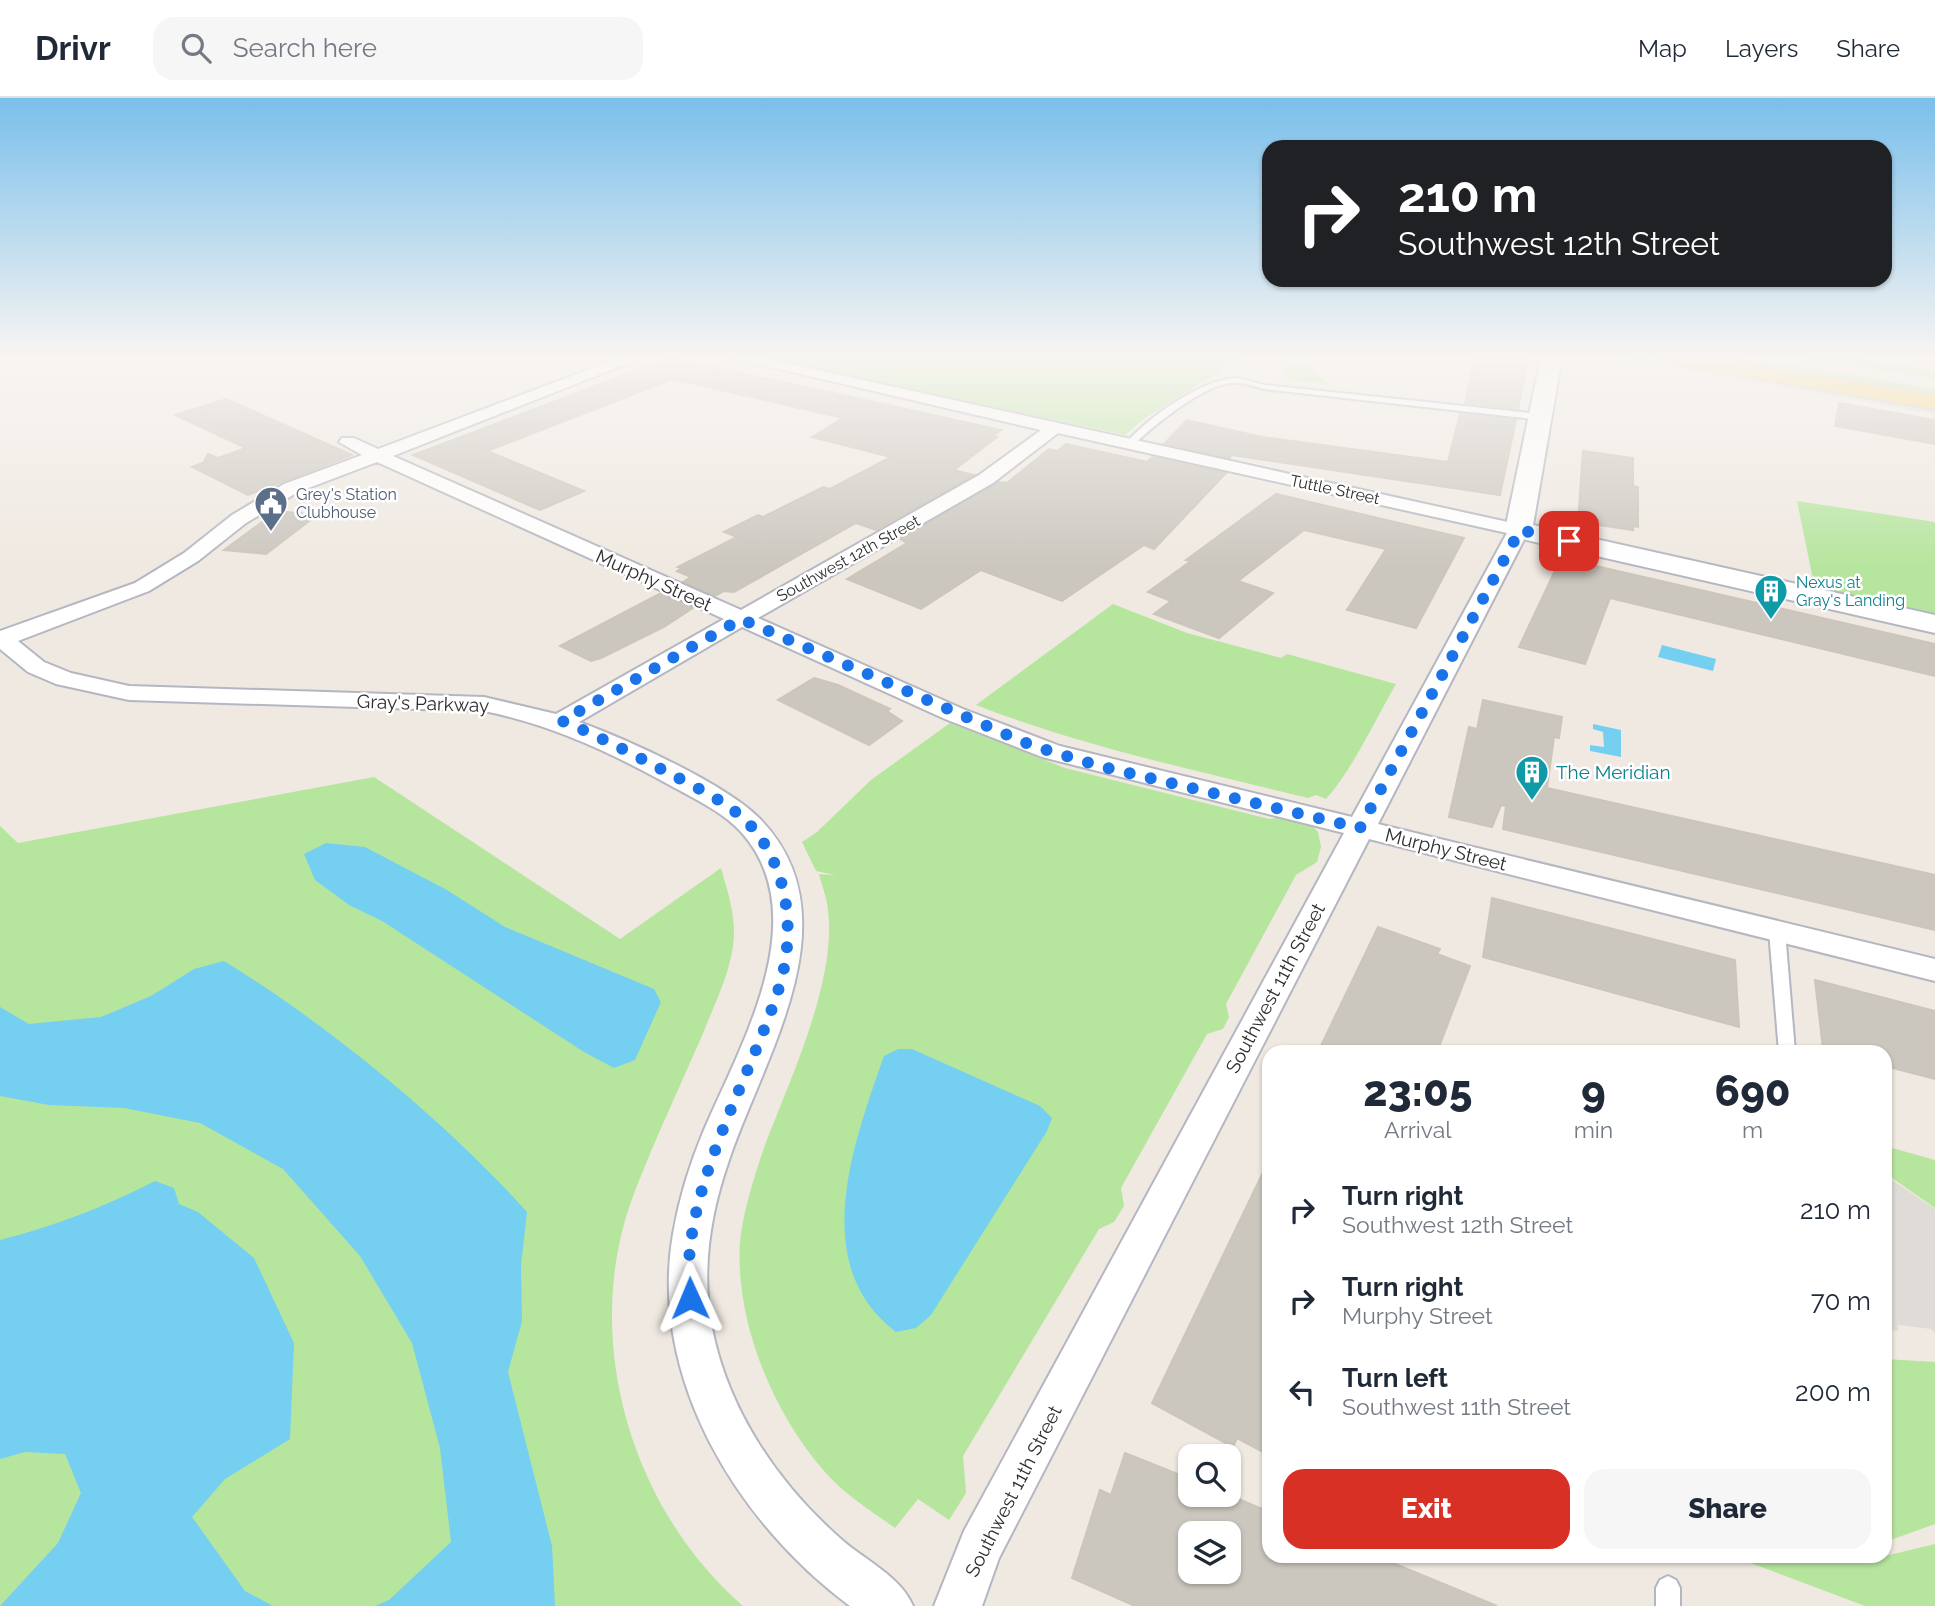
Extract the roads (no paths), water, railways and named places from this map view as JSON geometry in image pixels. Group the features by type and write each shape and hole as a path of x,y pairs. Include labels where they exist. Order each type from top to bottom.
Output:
{"street":[{"path":"0,639 142,587 191,557 262,503 291,488 450,427"},
{"name":"Southwest 12th Street","path":"562,721 986,480 1056,427"},
{"name":"Tuttle Street","path":"1058,427 1935,624"},
{"name":"Southwest 11th Street","path":"958,1606 980,1547 1520,530 1539,427"},
{"name":"Murphy Street","path":"348,442 741,619 1028,744 1103,767 1935,970"},
{"name":"Gray's Parkway","path":"0,639 36,667 64,679 129,692 172,696 484,704 562,721 611,742 731,810 750,825 772,859 783,890 787,913 786,953 779,989 710,1161 694,1220 688,1278 694,1339 712,1398 743,1460 781,1511 828,1559 889,1606"}],"lane":[{"path":"1130,443 1148,427"},
{"path":"1777,931 1786,1045"}],"water":[{"path":"1662,645 1716,659 1713,671 1658,657"},
{"path":"1593,724 1621,730 1621,757 1590,751 1590,745 1604,747 1603,732 1593,729"},
{"path":"326,843 365,847 447,890 505,927 654,989 661,1002 635,1060 614,1068 584,1052 382,921 349,905 315,880 304,854"},
{"path":"224,961 305,1015 384,1077 460,1143 527,1212 521,1266 522,1321 508,1372 552,1546 555,1606 375,1606 389,1600 451,1542 440,1448 412,1343 360,1256 283,1169 200,1123 124,1108 49,1105 0,1096 0,1007 29,1024 101,1017 151,996 194,969"},
{"path":"898,1049 912,1049 1040,1106 1052,1118 1047,1131 931,1315 916,1328 896,1332 869,1304 852,1273 845,1238 845,1201 851,1163 872,1090 884,1056"},
{"path":"155,1181 174,1188 179,1204 198,1212 254,1258 294,1343 290,1439 225,1479 192,1517 245,1591 273,1606 0,1606 58,1543 81,1493 65,1454 25,1452 0,1459 0,1240 79,1215"}],"place":[{"name":"Grey's Station Clubhouse","path":"271,533"},
{"name":"Nexus at Gray's Landing","path":"1771,621"},
{"name":"The Meridian","path":"1532,802"}]}
